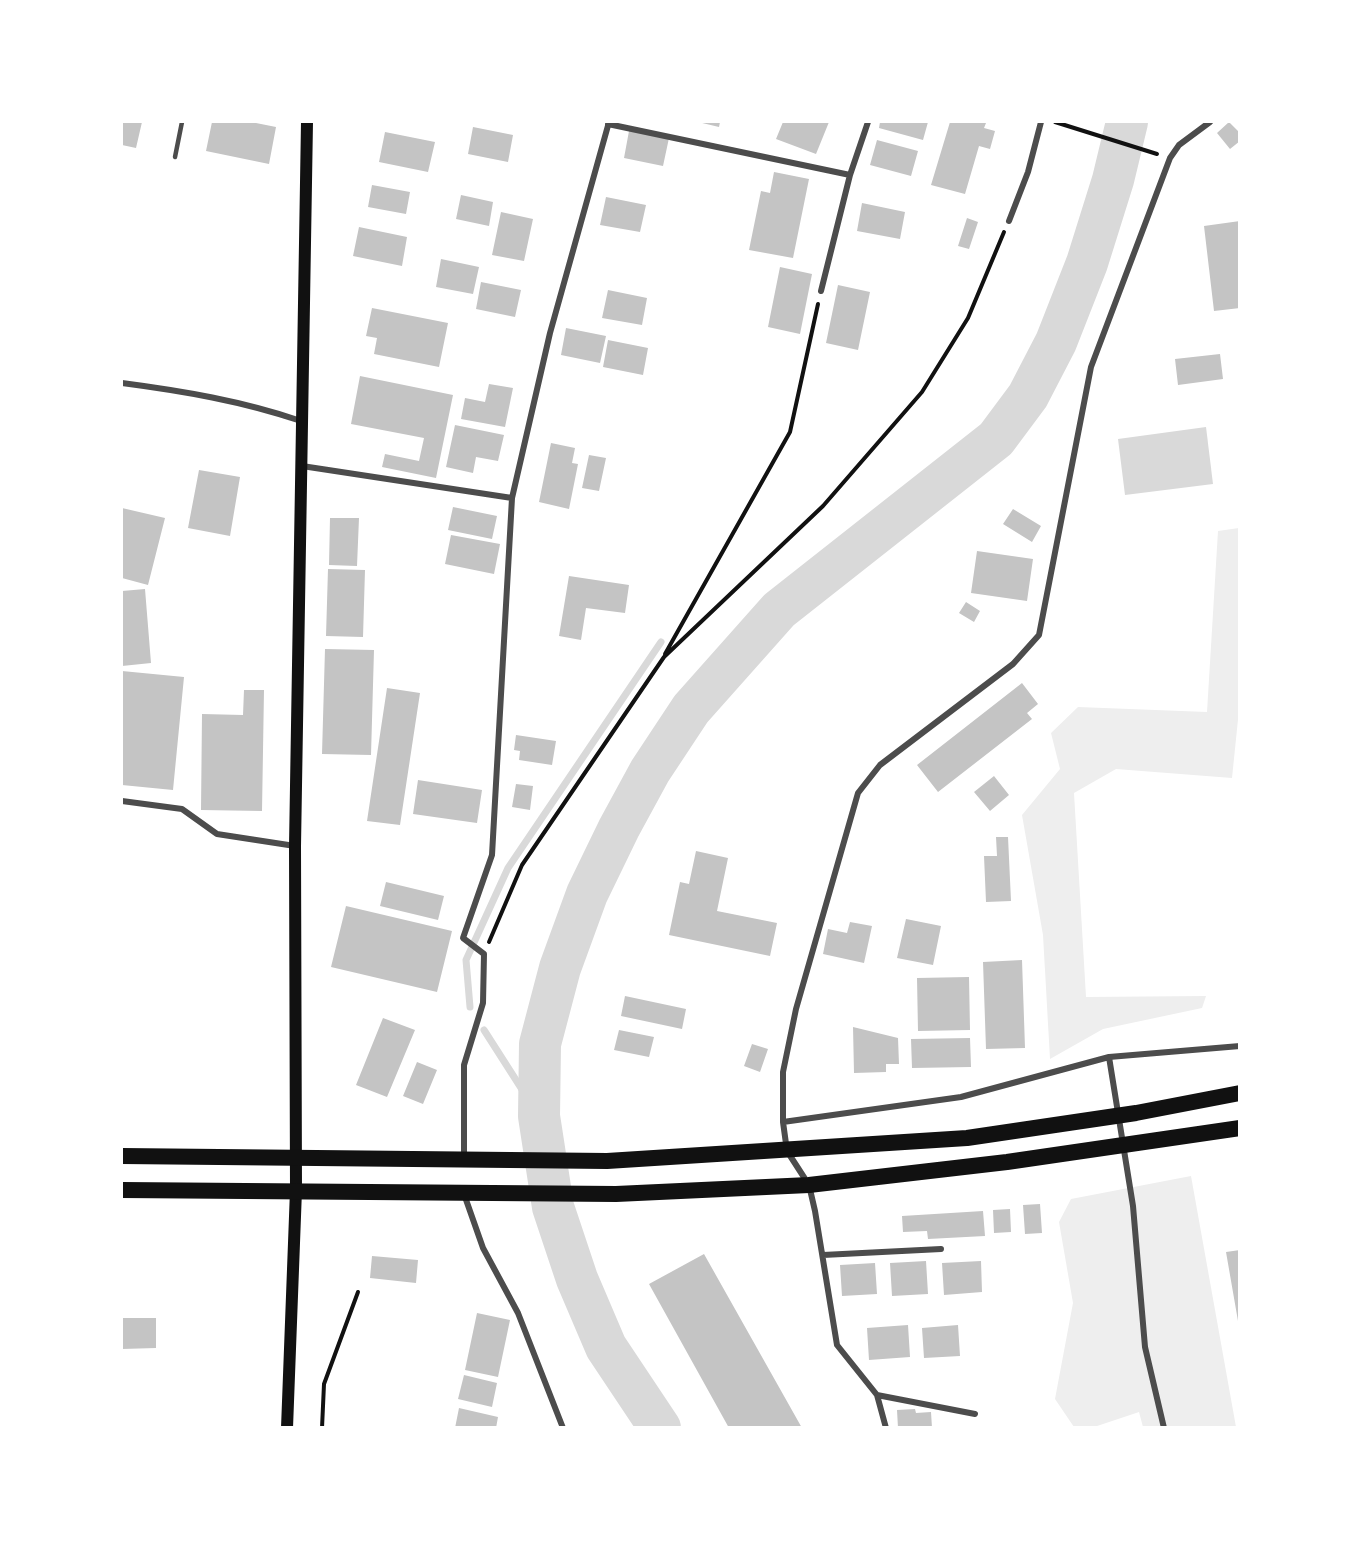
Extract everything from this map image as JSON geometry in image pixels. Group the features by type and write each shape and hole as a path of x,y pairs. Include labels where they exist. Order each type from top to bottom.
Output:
{"highway":[{"path":"122,1156 607,1161 686,1154 967,1138 1137,1113 1239,1093"},
{"path":"122,1190 615,1194 809,1185 1007,1162 1239,1128"}],"main road":[{"path":"287,1428 296,1190 295,846 307,122"}],"street":[{"path":"821,291 850,175 868,122"},
{"path":"1009,221 1028,172 1041,122"},
{"path":"886,1428 877,1395 837,1345 809,1185 787,1150 783,1122 783,1072 796,1010 858,793 880,765 1013,664 1039,635 1090,367 1170,158 1179,145 1210,122"},
{"path":"464,1160 464,1065 483,1003 484,954 463,938 492,855 512,498 550,333 608,123 850,175"},
{"path":"122,383 204,394 260,407 302,421"},
{"path":"301,466 512,498"},
{"path":"122,801 182,809 217,834 295,846"},
{"path":"783,1122 961,1097 1109,1057 1239,1046"},
{"path":"1109,1057 1133,1206 1145,1347 1164,1428"},
{"path":"464,1193 483,1248 518,1313 563,1428"},
{"path":"823,1255 941,1249"},
{"path":"877,1395 975,1414"}],"lane":[{"path":"175,157 182,122"}],"path":[{"path":"1054,122 1170,158"},
{"path":"663,657 823,506 922,392 968,318 1009,221"},
{"path":"484,954 522,866 663,657 790,432 821,291"},
{"path":"322,1428 324,1384 358,1292"}],"shaded area":[{"path":"1206,427 1213,484 1125,495 1118,439"},
{"path":"1239,528 1240,700 1232,778 1116,769 1074,793 1086,997 1206,996 1202,1008 1103,1029 1050,1059 1043,935 1022,815 1060,769 1051,733 1078,707 1207,712 1218,531"},
{"path":"1191,1176 1236,1427 1143,1427 1139,1412 1094,1427 1074,1427 1055,1399 1073,1303 1059,1222 1071,1199"}],"building":[{"path":"122,122 142,122 136,148 122,145"},
{"path":"212,122 251,122 276,127 269,164 206,151"},
{"path":"698,122 720,122 719,127"},
{"path":"783,122 829,122 816,154 776,139"},
{"path":"880,122 928,122 923,140 879,128"},
{"path":"950,122 986,123 984,128 995,131 990,149 979,146 965,194 931,185"},
{"path":"1229,122 1240,133 1240,141 1230,149 1217,133"},
{"path":"473,127 513,135 508,162 468,154"},
{"path":"629,131 669,138 663,166 624,158"},
{"path":"385,132 435,142 428,172 379,162"},
{"path":"877,140 918,151 911,176 870,165"},
{"path":"774,172 809,179 793,258 749,250 761,191 770,193"},
{"path":"372,185 410,192 406,214 368,207"},
{"path":"461,195 493,202 489,226 456,219"},
{"path":"606,197 646,205 640,232 600,225"},
{"path":"862,203 905,212 900,239 857,231"},
{"path":"501,212 533,219 524,261 492,255"},
{"path":"967,218 978,222 969,249 958,246"},
{"path":"1240,221 1240,308 1214,311 1204,226"},
{"path":"359,227 407,237 402,266 353,256"},
{"path":"441,259 479,267 473,294 436,287"},
{"path":"780,267 812,274 800,334 768,327"},
{"path":"481,282 521,290 515,317 476,309"},
{"path":"838,285 870,292 858,350 826,343"},
{"path":"608,290 647,298 642,325 602,318"},
{"path":"372,308 448,323 439,367 374,354 377,338 366,336"},
{"path":"566,328 606,336 600,363 561,355"},
{"path":"608,340 648,348 643,375 603,367"},
{"path":"1220,354 1223,379 1178,385 1175,359"},
{"path":"360,376 453,395 436,478 382,467 385,454 419,461 424,438 351,424"},
{"path":"489,384 513,388 505,427 461,419 465,398 485,402"},
{"path":"455,425 504,435 498,461 476,457 473,473 446,467"},
{"path":"551,443 575,448 572,463 578,464 569,509 539,502"},
{"path":"589,455 606,458 599,491 582,488"},
{"path":"199,470 240,477 230,536 188,528"},
{"path":"453,507 497,516 492,539 448,530"},
{"path":"122,508 165,518 148,585 122,578"},
{"path":"1013,509 1041,526 1032,542 1003,524"},
{"path":"330,518 359,518 357,566 329,565"},
{"path":"451,535 500,544 494,574 445,564"},
{"path":"977,551 1033,559 1027,601 971,593"},
{"path":"328,569 365,570 363,637 326,636"},
{"path":"569,576 629,585 625,613 586,608 581,640 559,636"},
{"path":"145,589 151,663 122,666 122,591"},
{"path":"966,602 980,611 974,622 959,613"},
{"path":"325,649 374,650 371,755 322,754"},
{"path":"122,671 184,677 173,790 122,785"},
{"path":"1022,683 1038,704 1027,713 1032,719 938,792 917,765"},
{"path":"387,688 420,693 400,825 367,821"},
{"path":"244,690 264,690 262,811 201,810 202,714 243,715"},
{"path":"516,735 556,741 552,765 519,760 520,751 514,750"},
{"path":"994,776 1009,795 990,811 974,792"},
{"path":"418,780 482,790 477,823 413,814"},
{"path":"516,784 533,786 530,810 512,807"},
{"path":"996,837 1008,837 1011,901 986,902 984,856 997,856"},
{"path":"696,851 728,858 717,911 777,923 770,956 669,935 680,882 689,884"},
{"path":"386,882 444,896 438,920 380,906"},
{"path":"346,906 452,931 437,992 331,967"},
{"path":"906,919 941,926 933,965 897,958"},
{"path":"850,922 872,926 864,963 823,954 828,929 847,933"},
{"path":"1022,960 1025,1048 986,1049 983,962"},
{"path":"969,977 970,1030 918,1031 917,978"},
{"path":"625,996 686,1009 682,1029 621,1016"},
{"path":"383,1018 415,1030 387,1097 356,1085"},
{"path":"853,1027 898,1038 899,1064 886,1064 886,1072 854,1073"},
{"path":"619,1030 654,1037 649,1057 614,1050"},
{"path":"970,1038 971,1067 912,1068 911,1039"},
{"path":"752,1044 768,1049 760,1072 744,1066"},
{"path":"417,1062 437,1070 423,1104 403,1096"},
{"path":"1040,1204 1042,1233 1025,1234 1023,1205"},
{"path":"1010,1209 1011,1232 994,1233 993,1210"},
{"path":"983,1211 985,1236 928,1239 927,1231 903,1232 902,1216"},
{"path":"1240,1250 1240,1321 1238,1321 1226,1252"},
{"path":"704,1254 802,1428 729,1428 649,1284"},
{"path":"372,1256 418,1260 416,1283 370,1278"},
{"path":"926,1261 928,1294 892,1296 890,1263"},
{"path":"981,1261 982,1292 944,1295 942,1263"},
{"path":"875,1263 877,1294 842,1296 840,1265"},
{"path":"477,1313 510,1320 498,1377 465,1370"},
{"path":"122,1318 156,1318 156,1348 122,1349"},
{"path":"908,1325 910,1357 869,1360 867,1328"},
{"path":"958,1325 960,1356 924,1358 922,1328"},
{"path":"464,1375 497,1383 492,1407 458,1399"},
{"path":"459,1408 498,1417 496,1428 455,1428"},
{"path":"915,1409 916,1413 931,1412 932,1428 898,1428 897,1410"}],"waterway":[{"path":"660,1428 606,1347 577,1279 553,1207 539,1116 540,1044 560,968 587,894 619,828 650,771 691,709 779,610 996,439 1028,396 1056,342 1087,263 1113,180 1127,122"},
{"path":"470,1007 466,960 508,868 661,642"},
{"path":"484,1030 539,1116"}]}
